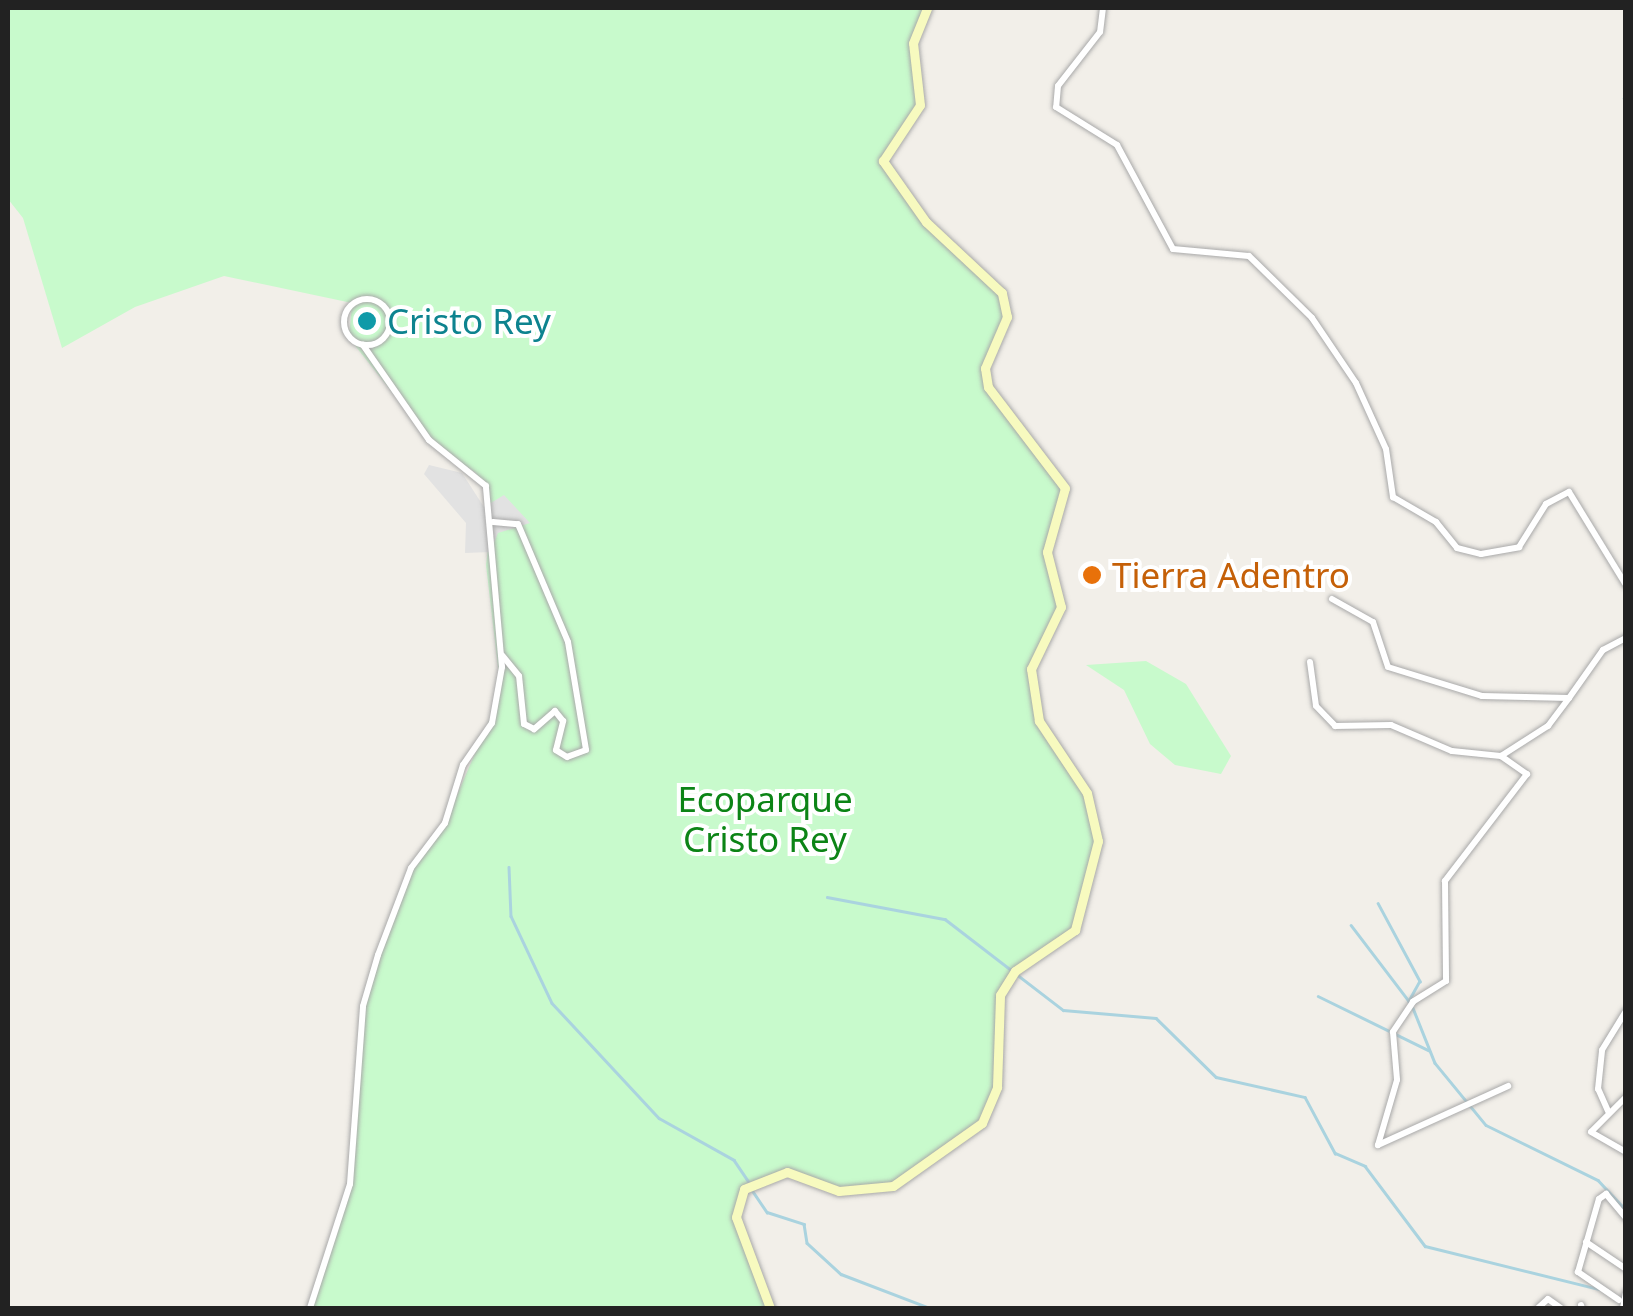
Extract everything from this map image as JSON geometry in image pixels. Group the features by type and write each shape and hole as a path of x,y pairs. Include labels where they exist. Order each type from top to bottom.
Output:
{"street":[{"path":"770,1308 736,1216 744,1189 787,1172 839,1191 893,1186 982,1123 997,1088 1000,995 1015,971 1067,942 1097,854 1095,813 1039,721 1030,669 1061,607 1047,552 1065,488 988,387 985,368 1008,317 1002,293 926,222 883,161 920,106 913,42 926,8"},
{"path":"1103,8 1100,32 1058,86 1056,106 1117,145 1173,249 1236,251 1290,293 1356,383 1386,449 1393,497 1436,522 1457,548 1481,554 1519,547 1546,504 1569,492 1585,506 1600,558 1626,585"},
{"path":"310,1308 350,1184 363,1006 378,955 411,868 445,823 464,765 492,724 502,656 486,565 491,505 476,473 429,440 344,324 348,309 368,299 390,325 378,343 363,345"},
{"path":"492,523 518,524 568,642 586,750 568,757 556,750 563,720 555,711 534,729 524,724 519,676 502,656"},
{"path":"1332,599 1374,622 1385,664 1412,679 1482,696 1569,698"},
{"path":"1501,756 1548,726 1596,658 1626,638"},
{"path":"1310,662 1315,703 1335,726 1391,725 1452,751 1501,756 1527,779 1445,881 1446,981 1413,1002 1394,1032 1397,1080 1378,1144 1508,1086"},
{"path":"1608,1112 1598,1090 1604,1041 1626,1011"},
{"path":"1626,1097 1592,1127 1597,1143 1626,1152"},
{"path":"1626,1218 1606,1194 1585,1241 1580,1279 1621,1304 1626,1292"},
{"path":"1585,1241 1626,1270"},
{"path":"1538,1308 1548,1299 1561,1308"}],"green space":[{"name":"Ecoparque Cristo Rey","path":"8,8 927,8 913,43 922,88 914,118 883,161 901,193 987,275 1007,308 985,378 1066,497 1049,541 1061,607 1031,669 1039,721 1095,813 1095,867 1067,942 1015,971 1000,995 997,1087 971,1134 904,1181 859,1192 777,1173 750,1183 736,1217 770,1308 310,1308 350,1184 363,1006 411,868 445,823 501,693 486,565 493,510 476,473 434,445 349,338 352,303 224,276 135,307 62,348 23,218 8,199"},
{"path":"1146,661 1186,684 1231,756 1221,774 1175,765 1150,744 1124,690 1086,665"}],"shaded area":[{"path":"429,465 462,473 484,507 504,495 530,523 498,533 490,552 465,553 466,523 424,474"}],"waterway":[{"path":"509,867 511,916 552,1003 659,1118 734,1160 749,1182"},
{"path":"827,897 945,919 1063,1010 1156,1018 1216,1077 1305,1097 1335,1153 1365,1166 1425,1246 1599,1289"},
{"path":"1378,903 1420,981 1409,1001"},
{"path":"1351,925 1409,1001"},
{"path":"1318,996 1428,1050"},
{"path":"1413,1008 1435,1063 1486,1125 1598,1180 1626,1210"},
{"path":"752,1190 767,1212 804,1224 807,1243 841,1274 930,1308"}],"place":[{"name":"Cristo Rey","path":"367,321"},
{"name":"Tierra Adentro","path":"1092,575"}]}
